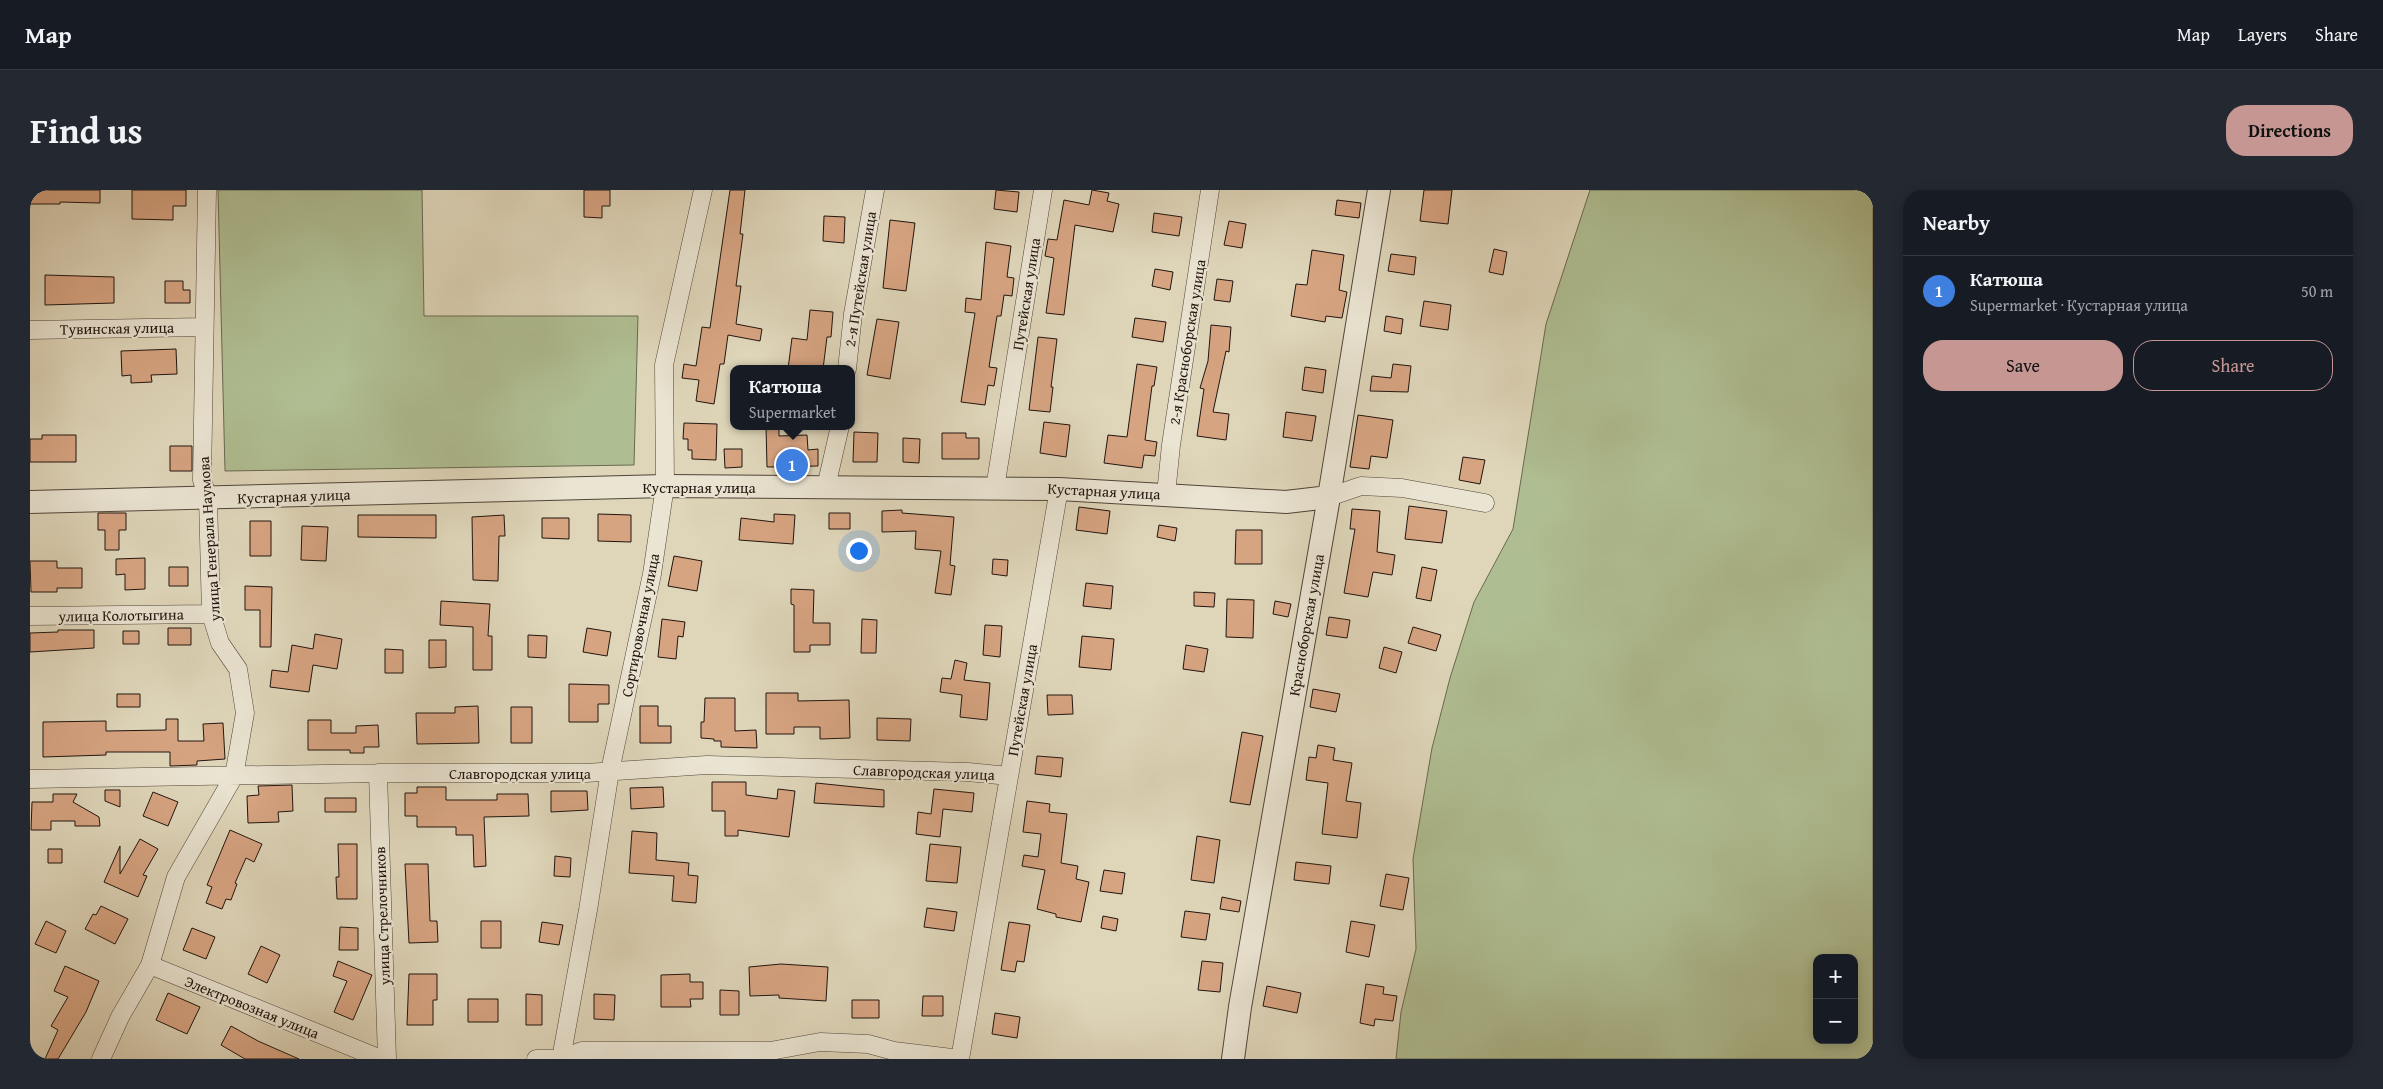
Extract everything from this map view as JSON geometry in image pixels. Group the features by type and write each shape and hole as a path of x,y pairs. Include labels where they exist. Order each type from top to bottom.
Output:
{"street":[{"name":"улица Генерала Наумова","path":"101,1059 120,1017 150,965 176,877 234,776 245,713 238,669 220,643 211,614 208,498 202,480 203,327 207,190"},
{"name":"Сортировочная улица","path":"561,1059 588,910 610,771 652,574 665,486 664,365 703,190"},
{"name":"2-я Путейская улица","path":"847,365 853,314 875,190"},
{"name":"Путейская улица","path":"995,488 1043,190"},
{"name":"2-я Красноборская улица","path":"1166,494 1171,446 1210,190"},
{"name":"Красноборская улица","path":"1233,1059 1241,997 1379,190"},
{"name":"Тувинская улица","path":"30,330 203,327"},
{"path":"826,487 839,430"},
{"name":"Кустарная улица","path":"30,502 665,486 1059,489 1286,502 1328,497 1361,486 1402,488 1485,503"},
{"name":"Путейская улица","path":"960,1059 1059,489"},
{"name":"улица Колотыгина","path":"30,616 211,614"},
{"name":"Славгородская улица","path":"30,779 378,773 586,773 707,765 968,772 1009,776"},
{"name":"улица Стрелочников","path":"378,773 387,1059"},
{"name":"Электровозная улица","path":"150,965 381,1059"},
{"path":"536,1059 561,1059 582,1051 770,1051 820,1042 868,1044 894,1051 960,1059"}],"green space":[{"path":"218,190 422,190 424,316 638,316 634,465 225,471"},
{"path":"1590,190 1873,190 1873,1059 1396,1059 1401,1012 1416,949 1413,859 1432,748 1450,678 1474,602 1513,529 1546,324"}],"building":[{"path":"30,190 100,190 100,203 60,202 60,204 30,204"},
{"path":"132,190 186,190 186,206 173,206 173,220 132,219"},
{"path":"584,190 610,190 610,206 602,206 602,218 584,217"},
{"path":"730,190 745,190 740,234 743,234 736,286 741,286 736,324 762,329 760,341 728,335 724,364 720,364 714,404 696,401 699,380 682,378 684,364 696,366 702,327 710,328"},
{"path":"996,190 1019,192 1017,212 994,209"},
{"path":"1092,190 1109,193 1107,201 1119,204 1113,232 1075,225 1064,315 1046,313 1054,258 1045,256 1048,239 1057,240 1064,200 1089,205"},
{"path":"1424,190 1452,190 1448,224 1420,221"},
{"path":"1337,200 1361,203 1359,218 1335,215"},
{"path":"1154,213 1182,217 1179,236 1152,232"},
{"path":"824,216 845,217 844,243 823,241"},
{"path":"890,220 915,223 906,291 883,288"},
{"path":"1229,221 1246,224 1242,248 1224,245"},
{"path":"986,242 1011,246 1007,277 1014,278 1012,296 1004,295 1001,316 997,316 989,367 997,368 994,386 988,385 985,405 961,402 975,313 965,312 966,298 981,300"},
{"path":"1494,249 1507,252 1503,275 1489,272"},
{"path":"1312,250 1344,255 1339,290 1347,292 1342,318 1326,316 1325,322 1291,316 1296,284 1307,285"},
{"path":"1391,254 1416,257 1414,275 1388,271"},
{"path":"1155,269 1173,272 1170,290 1152,286"},
{"path":"45,275 114,277 114,303 45,305"},
{"path":"1217,279 1233,281 1230,302 1214,300"},
{"path":"165,281 183,281 183,290 190,290 190,303 165,303"},
{"path":"1424,301 1451,305 1448,330 1420,326"},
{"path":"810,310 833,312 831,337 827,337 824,365 789,365 792,338 807,340"},
{"path":"1386,316 1403,319 1401,334 1384,331"},
{"path":"1135,318 1166,322 1163,342 1132,337"},
{"path":"877,319 899,322 890,379 867,375"},
{"path":"1211,325 1231,327 1229,352 1226,351 1213,412 1229,414 1226,440 1197,436 1204,389 1200,388 1208,361"},
{"path":"1038,337 1057,339 1050,412 1029,410"},
{"path":"176,349 177,374 151,375 152,382 131,383 131,375 122,376 121,351"},
{"path":"1137,364 1157,367 1154,386 1152,386 1145,440 1157,442 1155,456 1144,455 1142,468 1104,463 1108,435 1127,437"},
{"path":"1393,364 1411,366 1408,392 1370,391 1372,376 1391,378"},
{"path":"1305,367 1326,370 1323,393 1302,390"},
{"path":"1286,412 1316,416 1312,441 1283,437"},
{"path":"1358,415 1393,420 1387,458 1371,456 1369,469 1350,467"},
{"path":"1044,422 1070,425 1066,457 1040,453"},
{"path":"684,423 717,424 716,460 692,459 692,450 688,450 688,439 683,439"},
{"path":"766,430 779,430 779,436 807,435 808,450 818,449 818,466 767,467"},
{"path":"854,432 878,433 877,462 853,462"},
{"path":"942,433 966,433 966,438 979,438 979,459 942,459"},
{"path":"42,435 76,435 76,462 30,462 30,439 42,439"},
{"path":"903,438 920,439 919,463 903,462"},
{"path":"170,446 192,446 192,471 170,471"},
{"path":"724,449 742,449 742,467 725,468"},
{"path":"1463,457 1485,460 1480,484 1459,480"},
{"path":"1409,506 1447,511 1442,543 1405,539"},
{"path":"1079,507 1110,511 1107,534 1076,530"},
{"path":"1352,509 1380,511 1377,552 1395,555 1392,575 1373,572 1368,597 1344,593 1355,529 1350,529"},
{"path":"902,510 902,513 954,517 950,565 955,566 951,595 935,593 941,551 915,549 916,531 882,532 882,511"},
{"path":"98,513 126,513 126,530 119,530 119,550 105,550 105,530 98,530"},
{"path":"829,513 850,513 850,529 829,529"},
{"path":"598,514 631,515 631,542 598,541"},
{"path":"774,514 795,515 793,544 739,540 741,518 774,522"},
{"path":"358,515 436,515 436,538 358,537"},
{"path":"504,515 505,536 499,536 498,581 473,580 472,517"},
{"path":"542,518 569,518 569,539 542,538"},
{"path":"250,521 271,521 271,556 250,556"},
{"path":"1159,525 1177,528 1175,541 1157,537"},
{"path":"302,526 328,527 326,561 301,560"},
{"path":"1236,530 1262,530 1262,564 1235,564"},
{"path":"674,556 702,561 697,591 668,586"},
{"path":"145,558 145,589 125,590 125,574 116,575 116,559"},
{"path":"993,559 1008,560 1007,576 992,574"},
{"path":"30,561 57,561 57,568 82,568 82,588 57,588 57,592 31,592"},
{"path":"169,567 188,567 188,586 169,586"},
{"path":"1422,567 1437,570 1431,601 1416,598"},
{"path":"1086,583 1113,586 1111,609 1083,606"},
{"path":"245,586 272,587 271,647 260,647 260,610 245,610"},
{"path":"791,589 814,590 813,623 830,623 830,645 810,645 810,652 794,652 794,605 791,604"},
{"path":"1194,592 1215,593 1214,607 1194,606"},
{"path":"1227,599 1254,600 1253,638 1226,637"},
{"path":"441,601 490,604 488,636 492,636 492,670 473,670 473,627 440,625"},
{"path":"1275,601 1291,604 1288,617 1273,614"},
{"path":"1329,617 1350,620 1347,638 1326,635"},
{"path":"662,619 685,622 683,637 678,636 676,659 658,657"},
{"path":"862,619 877,620 876,653 861,653"},
{"path":"985,625 1002,626 1000,657 983,655"},
{"path":"1413,627 1441,635 1436,651 1408,643"},
{"path":"168,628 191,628 191,645 168,645"},
{"path":"587,628 611,632 607,656 583,652"},
{"path":"58,630 94,630 94,648 30,652 30,633 58,632"},
{"path":"123,631 139,631 139,644 123,644"},
{"path":"315,634 342,639 337,669 313,665 309,692 270,687 272,670 288,672 292,645 313,649"},
{"path":"528,635 547,636 546,658 528,657"},
{"path":"1082,636 1114,639 1111,670 1079,667"},
{"path":"429,640 446,640 446,667 429,668"},
{"path":"1186,645 1208,649 1204,672 1183,669"},
{"path":"1384,647 1402,652 1396,673 1379,668"},
{"path":"385,649 403,650 403,673 385,673"},
{"path":"955,660 967,663 964,680 990,683 987,720 960,717 962,695 940,692 942,678 951,679"},
{"path":"569,684 609,685 609,704 598,704 598,722 569,722"},
{"path":"1313,689 1340,694 1336,712 1310,707"},
{"path":"766,693 798,693 798,701 849,700 850,738 820,739 820,727 794,727 794,734 766,734"},
{"path":"117,694 140,694 140,707 117,707"},
{"path":"1047,695 1072,695 1073,714 1048,715"},
{"path":"705,698 735,698 735,731 756,730 757,748 721,747 721,741 701,738 701,722 704,722"},
{"path":"478,706 479,743 417,744 416,713 455,713 455,707"},
{"path":"640,706 658,706 658,726 671,726 671,743 640,743"},
{"path":"511,707 532,707 532,743 511,743"},
{"path":"877,718 911,719 910,741 877,740"},
{"path":"166,719 178,719 178,741 204,741 203,724 223,723 225,759 197,761 197,765 170,766 170,752 106,752 106,755 43,757 43,722 106,721 106,731 166,730"},
{"path":"308,720 331,720 331,733 356,733 356,726 378,725 379,747 364,747 364,753 350,753 350,750 308,750"},
{"path":"1242,732 1263,736 1250,805 1230,802"},
{"path":"1318,745 1335,748 1333,760 1352,763 1346,801 1361,803 1357,838 1322,834 1328,783 1306,780 1309,757 1316,758"},
{"path":"1037,756 1063,758 1061,777 1035,774"},
{"path":"712,782 746,782 746,795 777,799 778,789 795,791 789,837 738,830 738,836 725,836 725,811 712,811"},
{"path":"816,783 884,790 884,807 814,803"},
{"path":"292,785 293,811 278,812 279,822 248,823 247,796 259,795 258,786"},
{"path":"417,787 446,787 446,800 497,800 497,794 528,794 529,816 484,817 486,866 474,867 473,835 456,835 456,827 417,827 417,816 405,816 405,793 417,793"},
{"path":"663,787 664,807 631,809 630,788"},
{"path":"934,789 974,793 972,812 943,809 940,837 916,834 918,812 931,814"},
{"path":"105,790 120,790 120,807 105,801"},
{"path":"551,791 587,791 588,810 551,812"},
{"path":"153,792 178,802 168,826 143,816"},
{"path":"53,794 77,794 73,802 99,817 100,826 75,826 75,821 51,821 51,830 31,830 32,802 53,802"},
{"path":"325,798 356,798 356,812 325,812"},
{"path":"1027,801 1050,804 1049,812 1067,814 1061,863 1078,866 1076,879 1089,882 1081,922 1056,917 1056,914 1037,909 1045,870 1022,866 1024,855 1038,857 1041,834 1023,832"},
{"path":"230,830 262,844 254,862 246,858 235,883 237,884 231,900 226,899 222,909 206,903 212,887 207,885"},
{"path":"632,831 657,833 656,860 689,863 688,875 698,876 696,903 672,901 674,876 629,873"},
{"path":"1197,836 1220,840 1214,883 1191,880"},
{"path":"140,839 158,849 143,875 147,876 138,897 104,882 120,846 120,874"},
{"path":"338,844 357,844 357,899 337,899 336,877 339,877"},
{"path":"930,844 961,847 957,883 926,881"},
{"path":"48,849 62,849 62,863 48,863"},
{"path":"555,856 571,858 570,877 554,876"},
{"path":"1296,862 1331,866 1329,884 1294,880"},
{"path":"405,864 428,864 430,921 437,921 438,942 409,943"},
{"path":"1104,870 1125,873 1122,894 1100,891"},
{"path":"1386,874 1409,878 1403,910 1380,906"},
{"path":"1222,897 1241,901 1239,912 1220,909"},
{"path":"101,906 128,919 115,944 85,929 93,914 96,915"},
{"path":"927,908 957,912 954,931 924,927"},
{"path":"1185,911 1210,914 1206,940 1181,937"},
{"path":"1103,916 1118,919 1116,931 1101,928"},
{"path":"46,921 66,931 56,953 35,944"},
{"path":"481,921 501,921 501,948 481,948"},
{"path":"1351,921 1375,925 1369,957 1346,952"},
{"path":"542,922 563,925 559,945 539,942"},
{"path":"1009,922 1030,925 1024,962 1017,961 1015,972 1001,970"},
{"path":"340,927 358,928 358,950 339,950"},
{"path":"192,928 215,937 206,959 183,950"},
{"path":"261,946 280,955 267,983 248,974"},
{"path":"338,961 372,975 353,1020 334,1012 347,981 333,976"},
{"path":"1202,961 1223,963 1220,992 1198,990"},
{"path":"781,964 828,967 826,1001 779,998 779,995 750,996 749,967"},
{"path":"65,966 99,981 86,1012 58,1059 45,1059 58,1030 51,1026 68,997 54,991"},
{"path":"409,974 437,974 437,1000 433,1000 433,1025 407,1025"},
{"path":"690,974 690,982 703,982 703,999 690,999 691,1007 661,1007 661,975"},
{"path":"1366,984 1384,987 1383,994 1397,996 1393,1021 1375,1019 1374,1026 1360,1023"},
{"path":"1267,986 1301,993 1297,1013 1263,1006"},
{"path":"720,990 739,991 739,1015 720,1015"},
{"path":"168,993 200,1007 187,1034 156,1020"},
{"path":"526,994 542,995 542,1025 526,1025"},
{"path":"594,994 615,995 614,1020 594,1019"},
{"path":"923,996 943,996 943,1016 922,1016"},
{"path":"468,999 498,999 498,1022 468,1022"},
{"path":"852,1000 879,1000 879,1018 852,1018"},
{"path":"995,1013 1020,1017 1017,1038 992,1034"},
{"path":"231,1026 258,1041 299,1059 245,1059 221,1045"}],"place":[{"name":"Катюша","path":"792,465"}]}
